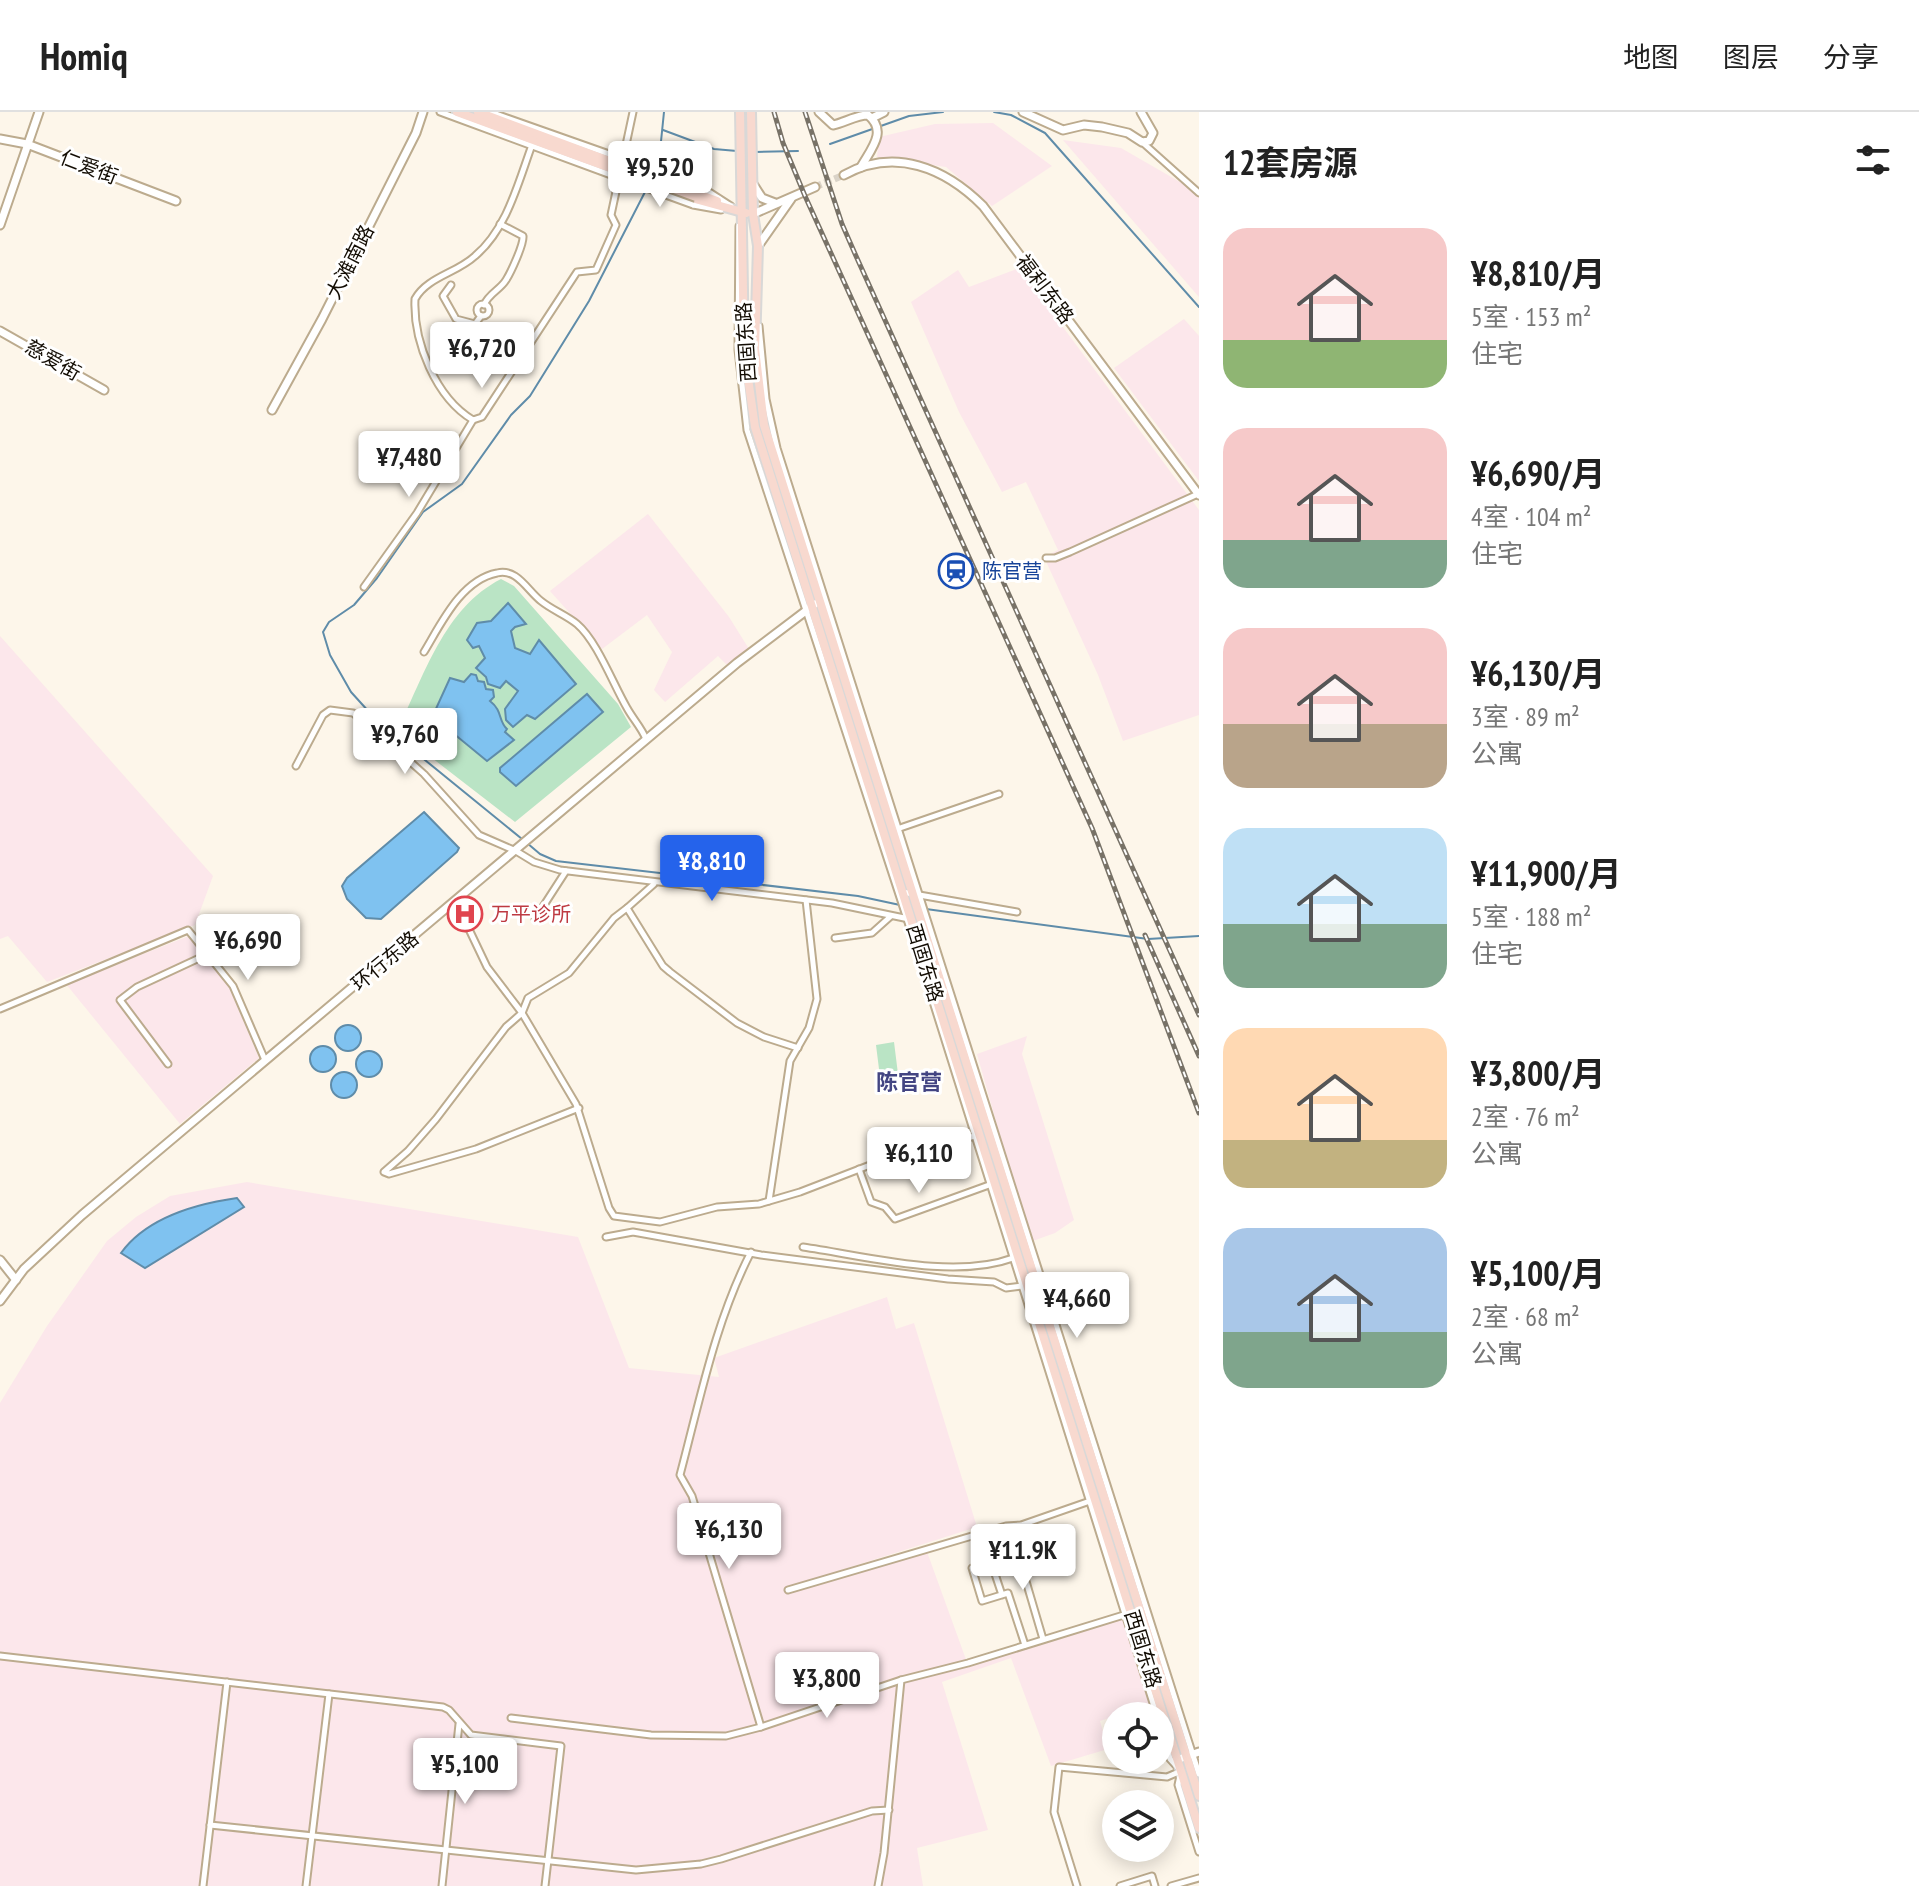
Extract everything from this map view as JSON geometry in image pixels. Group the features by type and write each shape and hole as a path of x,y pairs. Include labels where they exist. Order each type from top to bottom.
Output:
{"main road":[{"path":"457,112 622,168"},
{"path":"478,112 500,116 642,176 742,213 753,214"},
{"name":"西固东路","path":"740,112 744,350 755,427 780,513 816,604"},
{"name":"西固东路","path":"751,112 753,214 758,246 755,309 758,396 764,425 816,604 865,759 892,830 914,918 1024,1286 1133,1617 1193,1773"},
{"name":"西固东路","path":"914,918 1133,1617"},
{"path":"1193,1773 1199,1796"},
{"path":"1193,1773 1199,1828"}],"street":[{"path":"0,225 39,112"},
{"name":"大滩南路","path":"272,410 322,319 416,133 423,112"},
{"path":"440,112 532,145 622,168 697,196"},
{"path":"490,112 500,116"},
{"path":"364,587 417,513 473,420 482,417 577,272 596,270 616,225 611,215 633,112"},
{"path":"819,112 833,125 862,115 874,121 879,134 861,167"},
{"path":"874,121 884,112"},
{"path":"1023,112 1063,130 1084,125 1128,133 1199,193"},
{"path":"1141,112 1153,133 1149,141 1142,142"},
{"name":"仁爱街","path":"0,139 27,144 176,201"},
{"path":"473,420 457,407 440,386 429,365 417,329 415,299 427,285 473,258 500,224 532,145"},
{"name":"福利东路","path":"844,175 861,167 888,162 911,164 934,170 966,189 992,218 1198,495"},
{"path":"753,179 762,198 778,203"},
{"path":"753,214 815,187"},
{"path":"758,246 792,199"},
{"path":"451,285 443,296 456,319 475,324 481,316 477,309 507,279 524,245 523,236 500,224"},
{"name":"慈爱街","path":"0,331 104,390"},
{"path":"1046,558 1070,552 1198,495"},
{"path":"424,652 468,588 498,572 513,574 541,601 579,625 593,643 647,740"},
{"path":"816,604 892,830 999,794"},
{"path":"816,604 910,896 914,918 1193,1773"},
{"name":"环行东路","path":"0,1301 15,1281 82,1215 647,740 816,604"},
{"path":"296,766 323,715 330,710 353,713 424,774 479,835 518,850 534,862 566,871 806,900 914,918"},
{"path":"535,919 566,871"},
{"path":"579,1108 476,1149 389,1174 384,1172 408,1151 436,1119 506,1027 522,1013 528,998 569,973 614,918 654,884"},
{"path":"910,896 1017,912"},
{"path":"769,1201 790,1061 813,1019 817,999 806,900"},
{"path":"456,902 487,967 522,1013 579,1108 614,1216 660,1222 717,1207 759,1204 800,1192 896,1155 977,1135 989,1185 1015,1257 972,1268 944,1267 803,1247"},
{"path":"627,908 663,966 670,972 737,1023 764,1037 798,1048"},
{"path":"835,938 872,933 892,916"},
{"path":"0,1009 188,930 233,986 265,1060"},
{"path":"168,1064 120,1000 137,987 208,954"},
{"path":"859,1169 871,1202 885,1207 895,1219 989,1185"},
{"path":"606,1237 633,1232 751,1252 948,1279 994,1282 1006,1288 1024,1286"},
{"path":"751,1252 724,1315 680,1475 692,1496 761,1727"},
{"path":"0,1260 15,1281"},
{"path":"0,1267 15,1281"},
{"path":"788,1590 992,1530 1021,1525 1093,1500"},
{"path":"1013,1537 1043,1639"},
{"path":"1002,1595 991,1562 972,1568 982,1601 1002,1595 1008,1593 1025,1645"},
{"path":"511,1718 651,1735 726,1736 901,1680 1133,1617 1154,1702"},
{"path":"0,1656 443,1707 471,1735 561,1746 545,1886"},
{"path":"878,1886 889,1810 901,1680"},
{"path":"203,1886 227,1682"},
{"path":"306,1886 329,1694"},
{"path":"442,1886 460,1723"},
{"path":"1174,1761 1193,1773"},
{"path":"1077,1886 1054,1812 1059,1767 1167,1777 1193,1773"},
{"path":"1193,1773 1178,1785 1199,1852"},
{"path":"210,1825 630,1870 701,1864 872,1811 889,1810"},
{"path":"1120,1886 1152,1876 1155,1886"},
{"path":"1175,1885 1199,1878"}],"shaded area":[{"path":"993,123 1052,166 992,206 946,167 877,157 879,137 935,124"},
{"path":"1063,140 1121,148 1199,193 1199,297"},
{"path":"1019,268 1199,510 1199,715 1123,741 1098,675 1044,557 1058,550 1026,482 1002,492 959,412 911,302 958,270 969,287"},
{"path":"1184,319 1199,336 1199,481 1114,368"},
{"path":"648,514 729,617 749,649 728,666 718,656 665,702 654,690 672,652 647,615 602,649 550,591"},
{"path":"0,636 213,876 195,925 47,982 8,936 0,939"},
{"path":"189,936 229,987 259,1058 180,1124 66,984"},
{"path":"1027,1036 1022,1054 1074,1220 1055,1233 1030,1242 977,1054"},
{"path":"247,1182 578,1237 629,1368 719,1377 714,1358 887,1297 896,1329 914,1323 977,1527 813,1579 926,1549 968,1665 1124,1619 1148,1702 1102,1702 1102,1751 1051,1766 1011,1658 942,1682 988,1830 917,1848 923,1886 0,1886 0,1403 47,1326 107,1241 136,1217 170,1196"}],"green space":[{"path":"501,579 514,586 618,704 631,727 515,822 397,731 450,625 464,607"},
{"path":"894,1042 898,1074 880,1077 876,1045"}],"water":[{"path":"508,603 526,624 511,631 515,648 530,654 539,640 576,684 535,719 527,715 513,727 506,720 505,709 518,691 506,681 500,688 488,684 486,677 476,668 485,658 479,646 473,648 467,640 477,623 491,621"},
{"path":"471,674 484,682 486,689 493,690 494,697 490,701 497,708 507,729 505,732 514,740 487,761 437,720 434,713 450,678 464,682"},
{"path":"587,694 603,712 516,786 500,772 500,768"},
{"path":"424,812 459,848 457,852 381,919 366,918 347,899 342,886 347,878"},
{"path":"348,1025 358,1028 361,1038 358,1048 348,1051 338,1048 335,1038 338,1028"},
{"path":"323,1046 333,1049 336,1059 333,1069 323,1072 313,1069 310,1059 313,1049"},
{"path":"369,1051 379,1054 382,1064 379,1074 369,1077 359,1074 356,1064 359,1054"},
{"path":"344,1072 354,1075 357,1085 354,1095 344,1098 334,1095 331,1085 334,1075"},
{"path":"237,1198 244,1207 145,1268 121,1253 158,1221 205,1204"}],"waterway":[{"path":"655,169 659,161 664,112"},
{"path":"830,144 909,116 943,112"},
{"path":"994,112 1011,115 1045,133 1199,307"},
{"path":"663,130 714,149 737,151"},
{"path":"756,152 798,151"},
{"path":"522,839 370,713 351,692 330,655 323,632 329,622 354,605 377,578 423,512 462,484 511,415 530,396 589,301 646,190"},
{"path":"527,843 540,854 556,861 858,896 900,905"},
{"path":"926,909 1148,939 1199,936"}],"tunnel":[{"path":"815,187 844,175"}],"railway":[{"path":"774,112 805,196 1092,828 1199,1113"},
{"path":"805,112 842,224 1199,1015"},
{"path":"1145,935 1199,1056"}],"place":[{"name":"陈官营","path":"956,571"},
{"name":"万平诊所","path":"465,914"}],"district":[{"name":"陈官营","path":"909,1082"}]}
